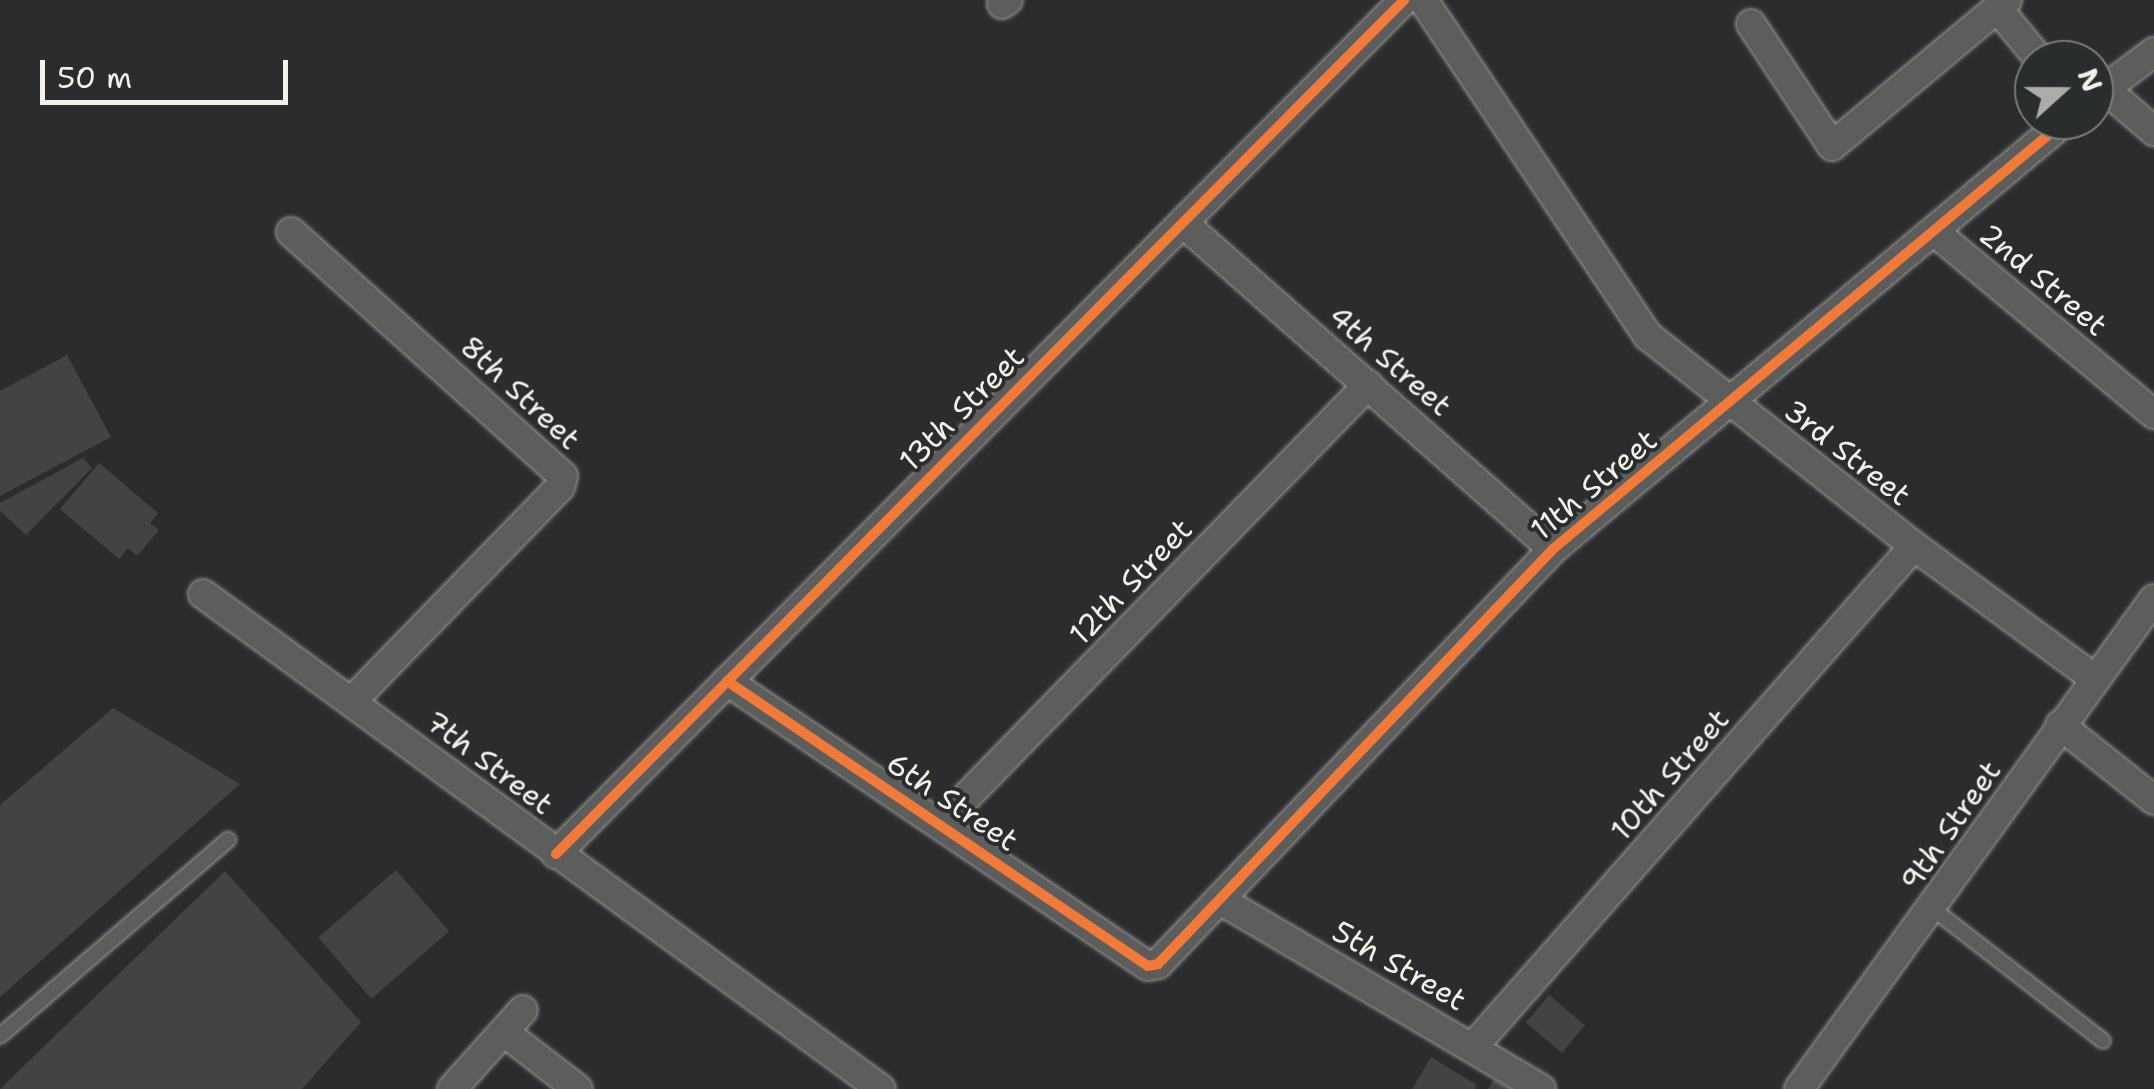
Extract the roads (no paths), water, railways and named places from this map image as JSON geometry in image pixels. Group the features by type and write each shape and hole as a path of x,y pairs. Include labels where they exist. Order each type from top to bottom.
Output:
{"street":[{"name":"13th Street","path":"556,854 1404,0"},
{"name":"3rd Street","path":"1422,0 1627,312 1730,403 1914,546 2094,678"},
{"path":"1752,24 1822,140 1832,146 2002,4 2026,40"},
{"path":"2114,82 2154,52"},
{"path":"2114,103 2154,131"},
{"name":"11th Street","path":"1148,966 1168,958 1553,549 1937,234 2043,140"},
{"name":"4th Street","path":"1183,223 1553,549"},
{"name":"8th Street","path":"291,232 563,476 560,488 352,701"},
{"name":"2nd Street","path":"1937,234 2154,414"},
{"name":"12th Street","path":"941,823 1368,385"},
{"name":"10th Street","path":"1474,1046 1914,546"},
{"name":"7th Street","path":"203,594 881,1089"},
{"name":"9th Street","path":"1799,1089 1933,909 2060,725 2154,598"},
{"name":"6th Street","path":"726,681 1148,966"},
{"path":"2060,725 2154,800"},
{"name":"5th Street","path":"1222,901 1474,1046 1541,1089"},
{"path":"452,1089 523,1010"},
{"path":"504,1032 578,1089"}],"lane":[{"path":"0,1036 228,840"},
{"path":"1933,909 2102,1041"}]}
